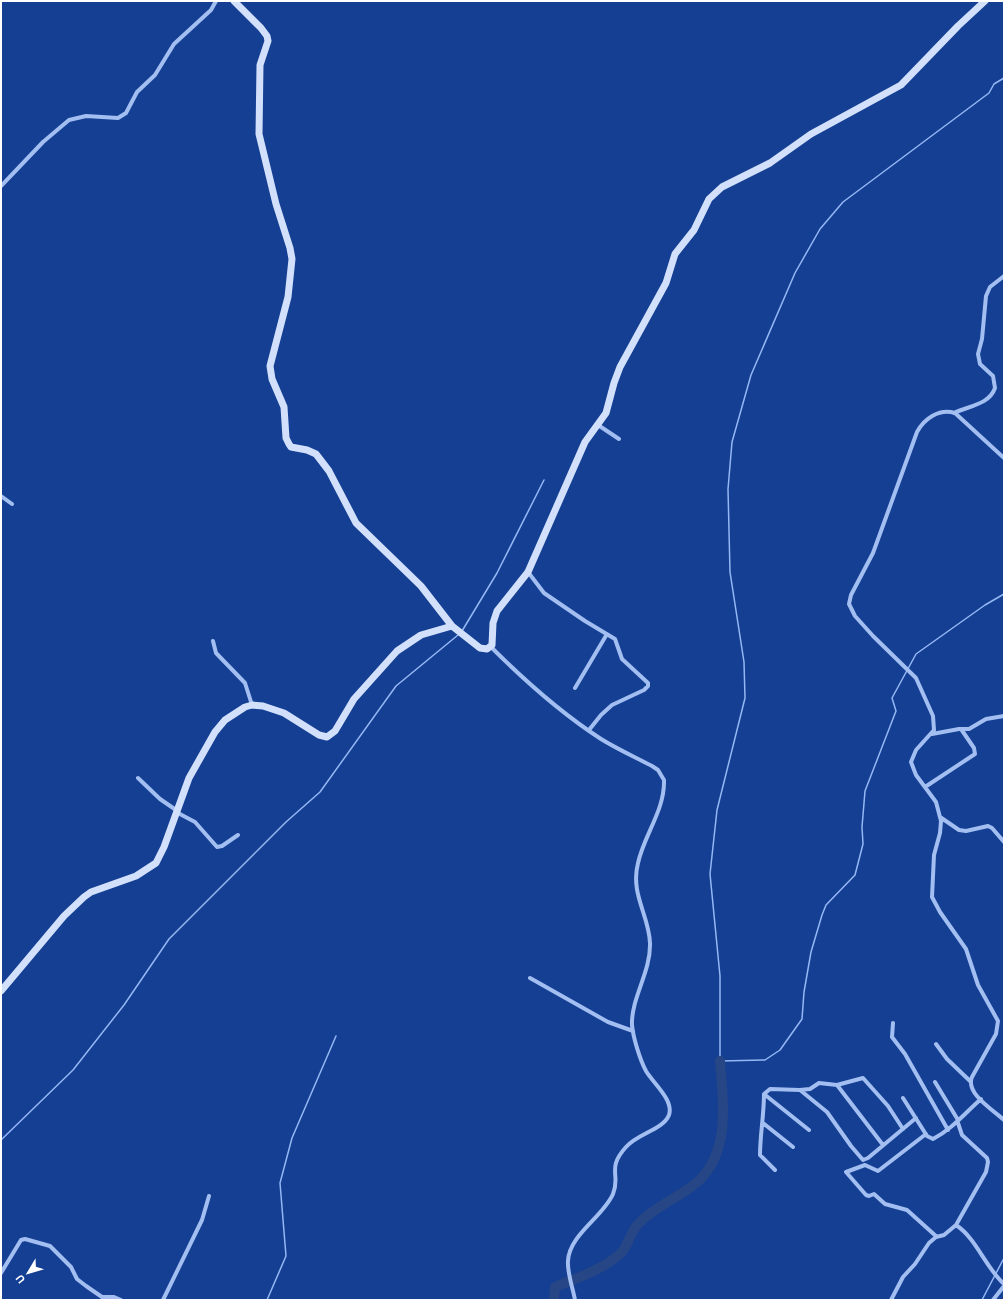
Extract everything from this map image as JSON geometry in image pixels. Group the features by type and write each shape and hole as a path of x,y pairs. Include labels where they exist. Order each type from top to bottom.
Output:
{"street":[{"path":"1,186 43,142 72,118 86,116 118,118 126,113 137,92 155,74 174,44 208,13 216,1"},
{"path":"234,1 261,28 267,36 268,41 260,65 259,134 276,204 292,259 288,297 270,366 272,380 284,407 286,438 288,444 295,449 312,451 329,471 356,523 421,586 455,628 483,649 491,647"},
{"path":"491,647 493,640 493,623 497,611 528,572 583,447 598,426 608,407 620,367 666,283 675,254 694,230 705,205 715,192 722,187 770,163 811,134 902,85 958,26 985,1"},
{"path":"970,1081 996,1034 998,1021 978,985 966,949 946,921 932,897 934,855 940,833 940,817 936,802 916,775 911,762 916,750 932,734 934,727 933,716 914,675 898,661 855,616 850,607 849,600 871,558 919,428 929,417 954,413 984,401 991,395 995,388 993,376 980,364 978,354 982,339 986,296 990,287 1004,276"},
{"path":"954,413 1004,458"},
{"path":"598,426 619,439"},
{"path":"1,496 12,504"},
{"path":"528,572 544,593 578,617 615,639 625,663 648,684 644,690 608,708 589,730"},
{"path":"1,991 64,916 84,897 91,892 136,876 156,862 164,847 189,778 215,732 229,718 241,709 252,705 263,706 284,713 319,735 327,737 335,731 354,699 398,651 421,635 455,628"},
{"path":"575,688 607,634"},
{"path":"213,641 216,653 243,680 252,705"},
{"path":"491,647 545,697 608,743 658,770 664,780 659,809 644,843 636,871 637,889 650,941 650,956 647,970 634,1008 633,1031 646,1071 667,1100 670,1108 669,1114 660,1126 633,1140 617,1158 615,1164 613,1194 604,1208 578,1238 568,1261 575,1300"},
{"path":"932,734 961,728 969,729 985,720 1004,716"},
{"path":"925,787 975,754 974,748 961,728"},
{"path":"138,778 160,799 176,811 195,822 217,847 222,846 238,835"},
{"path":"940,817 959,830 966,832 988,826 992,828 1004,842"},
{"path":"530,978 608,1022 633,1031"},
{"path":"893,1023 892,1037 905,1054 948,1130"},
{"path":"936,1044 947,1059 970,1081 974,1092 980,1099 1004,1120"},
{"path":"775,1170 760,1156 764,1094 770,1088 800,1090 810,1089 818,1083 838,1085 863,1078 888,1106 903,1129"},
{"path":"891,1300 903,1277 915,1264 929,1243 937,1237 942,1237 956,1225 986,1172 988,1162 984,1155 962,1135 958,1122 935,1082"},
{"path":"838,1085 883,1145"},
{"path":"800,1090 827,1112 863,1160 868,1158 916,1118"},
{"path":"764,1094 809,1130"},
{"path":"903,1098 926,1134 933,1139 958,1122 980,1099"},
{"path":"763,1123 793,1147"},
{"path":"926,1134 878,1172 866,1165 846,1172 866,1195 869,1196 874,1194 885,1204 907,1210 937,1237"},
{"path":"163,1300 202,1220 209,1196"},
{"path":"956,1225 973,1244 991,1272 1004,1285 993,1300"},
{"path":"1,1272 21,1240 25,1239 50,1246 71,1267 77,1278 98,1295 121,1300"}],"waterway":[{"path":"1004,78 994,84 989,93 843,202 820,229 795,273 751,375 732,442 728,489 730,572 744,662 745,698 717,810 710,874 720,976 720,1061 765,1060 780,1050 802,1019 804,992 811,952 822,915 826,905 855,875 863,844 862,827 865,791 896,711 892,698 916,654 985,605 1004,594"},
{"path":"462,631 497,573 544,480"},
{"path":"1,1140 73,1070 124,1005 169,939 286,822 320,792 396,686 458,635"},
{"path":"267,1300 286,1256 280,1183 292,1138 336,1036"},
{"path":"554,1300 555,1287 589,1273 613,1260 623,1251 633,1231 639,1223 657,1208 691,1187 704,1175 713,1161 719,1146 722,1129 723,1112 720,1061"},
{"path":"982,1300 1004,1258"}]}
